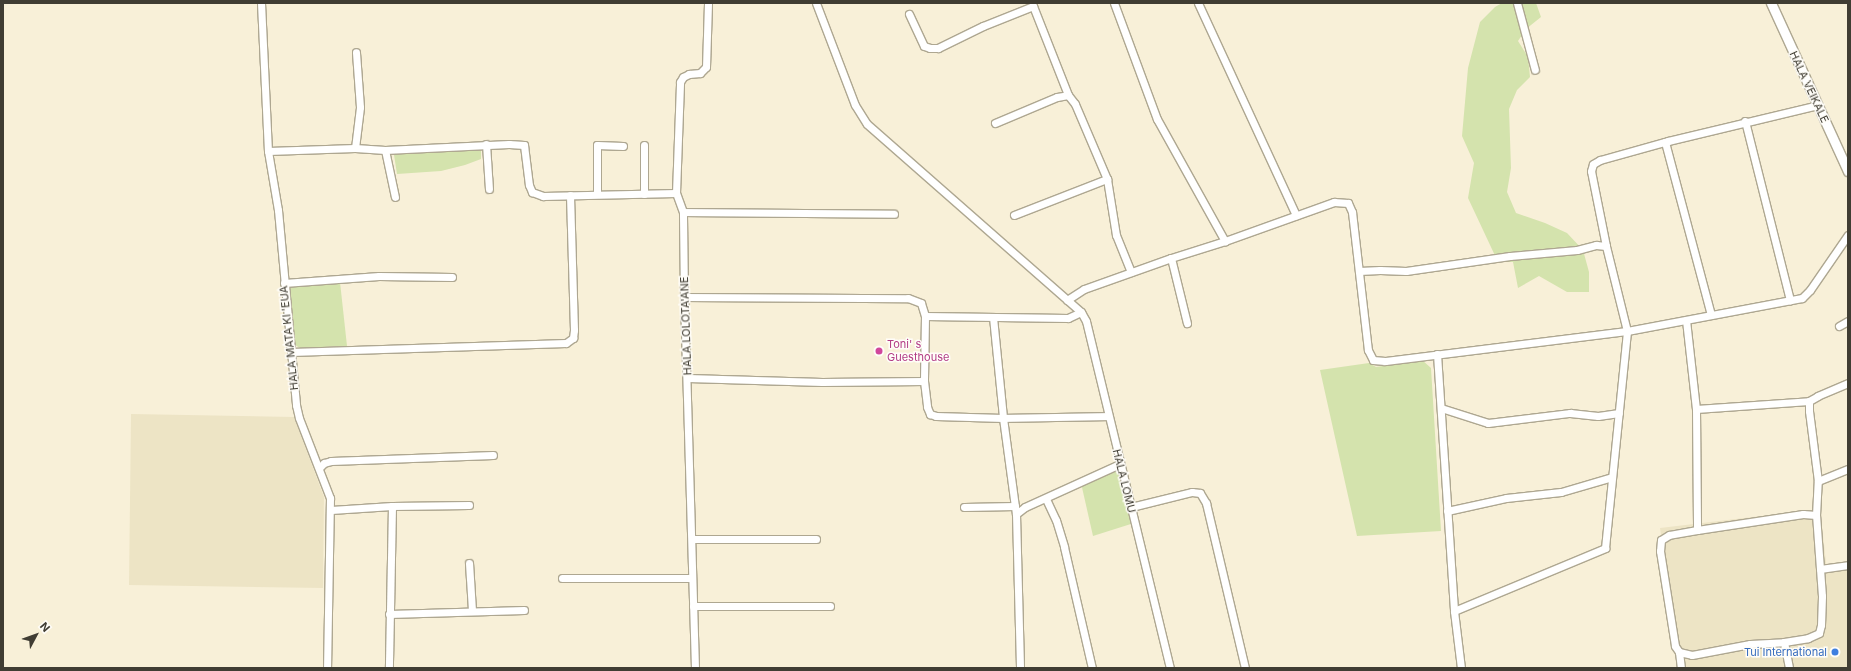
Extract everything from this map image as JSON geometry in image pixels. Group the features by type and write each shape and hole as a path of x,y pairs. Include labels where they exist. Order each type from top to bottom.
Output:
{"street":[{"name":"HALA MATA KI 'EUA","path":"261,3 268,151 278,210 284,283 299,418 330,498 331,510 327,668"},
{"name":"HALA LOLOTA'ANE","path":"695,668 688,378 684,297 683,212 676,193 680,82 683,77 689,74 700,73 706,67 708,3"},
{"name":"HALA LOMU","path":"816,3 854,105 868,124 1081,312 1086,321 1170,668"},
{"path":"1114,3 1157,120 1225,241"},
{"path":"1198,3 1296,215"},
{"path":"1517,3 1535,70"},
{"name":"HALA VEIKALE","path":"1771,3 1848,171"},
{"path":"909,14 924,46 938,48 982,26 1033,6 1068,95 1076,104 1107,179 1116,235 1131,272"},
{"path":"355,148 360,107 356,52"},
{"path":"995,123 1057,97 1068,95"},
{"path":"1454,611 1604,548 1627,331 1606,246 1591,171 1593,164 1600,160 1665,142 1818,105"},
{"path":"1745,122 1790,300"},
{"path":"1665,142 1711,315"},
{"path":"268,151 355,148 385,150 486,144 524,145 529,185 532,192 543,196 676,193"},
{"path":"486,144 489,189"},
{"path":"597,194 598,145 623,146"},
{"path":"644,145 644,194"},
{"path":"385,150 395,198"},
{"path":"1014,215 1107,179"},
{"path":"291,352 566,343 573,338 574,330 570,195"},
{"path":"1067,300 1084,289 1171,258 1225,241 1334,202 1348,203 1352,212 1368,350 1373,360 1385,361 1627,331 1802,298 1810,290 1848,235"},
{"path":"683,212 894,214"},
{"path":"1359,271 1406,271 1510,256 1577,250 1596,245 1606,246"},
{"path":"1171,258 1187,323"},
{"path":"284,283 378,276 452,277"},
{"path":"684,297 908,298 920,303 925,316 924,382 927,408 930,414 936,416 1003,418 1108,416"},
{"path":"925,316 1068,318 1081,312"},
{"path":"993,317 1003,418 1016,514 1020,668"},
{"path":"1686,320 1696,409 1697,530"},
{"path":"1839,326 1848,321"},
{"path":"1437,354 1454,611 1461,668"},
{"path":"688,378 822,382 924,382"},
{"path":"1696,409 1809,401 1848,383"},
{"path":"1679,652 1692,654 1750,644 1784,642 1808,638 1820,633 1822,625 1822,596 1816,515 1818,482 1809,401"},
{"path":"1441,408 1488,423 1570,413 1598,416 1619,413"},
{"path":"319,468 324,463 331,461 493,455"},
{"path":"1016,514 1025,507 1120,464"},
{"path":"1818,482 1848,469"},
{"path":"1447,511 1506,498 1561,492 1612,477"},
{"path":"1131,507 1192,492 1200,493 1206,503 1245,668"},
{"path":"1046,498 1056,520 1064,547 1092,668"},
{"path":"331,510 392,506 468,505"},
{"path":"389,668 392,506"},
{"path":"964,507 1015,506"},
{"path":"1681,668 1679,652 1675,646 1667,587 1660,551 1661,540 1669,535 1697,530 1803,514 1816,515"},
{"path":"692,539 816,539"},
{"path":"469,563 472,611"},
{"path":"1820,569 1848,565"},
{"path":"562,578 692,578"},
{"path":"693,606 830,606"},
{"path":"389,614 524,610"},
{"path":"1784,642 1789,668"}],"shaded area":[{"path":"131,414 294,417 324,497 323,588 129,585"},
{"path":"1820,509 1827,571 1848,568 1848,668 1681,668 1660,528"}],"green space":[{"path":"1502,3 1536,3 1541,17 1526,29 1518,41 1528,57 1530,77 1517,90 1509,109 1511,168 1507,192 1516,213 1545,223 1567,233 1583,250 1589,272 1589,292 1567,292 1539,276 1518,288 1513,262 1498,262 1468,198 1474,163 1462,136 1468,68 1480,22 1495,7"},
{"path":"481,149 481,159 465,165 441,171 397,174 394,155 397,152"},
{"path":"340,282 347,346 300,348 295,345 289,289 292,286"},
{"path":"1422,360 1431,368 1441,531 1357,536 1320,370 1369,363 1376,367"},
{"path":"1118,467 1134,523 1093,536 1081,483"}],"place":[{"name":"Toni' s Guesthouse","path":"879,351"},
{"name":"Tui International","path":"1835,652"}]}
